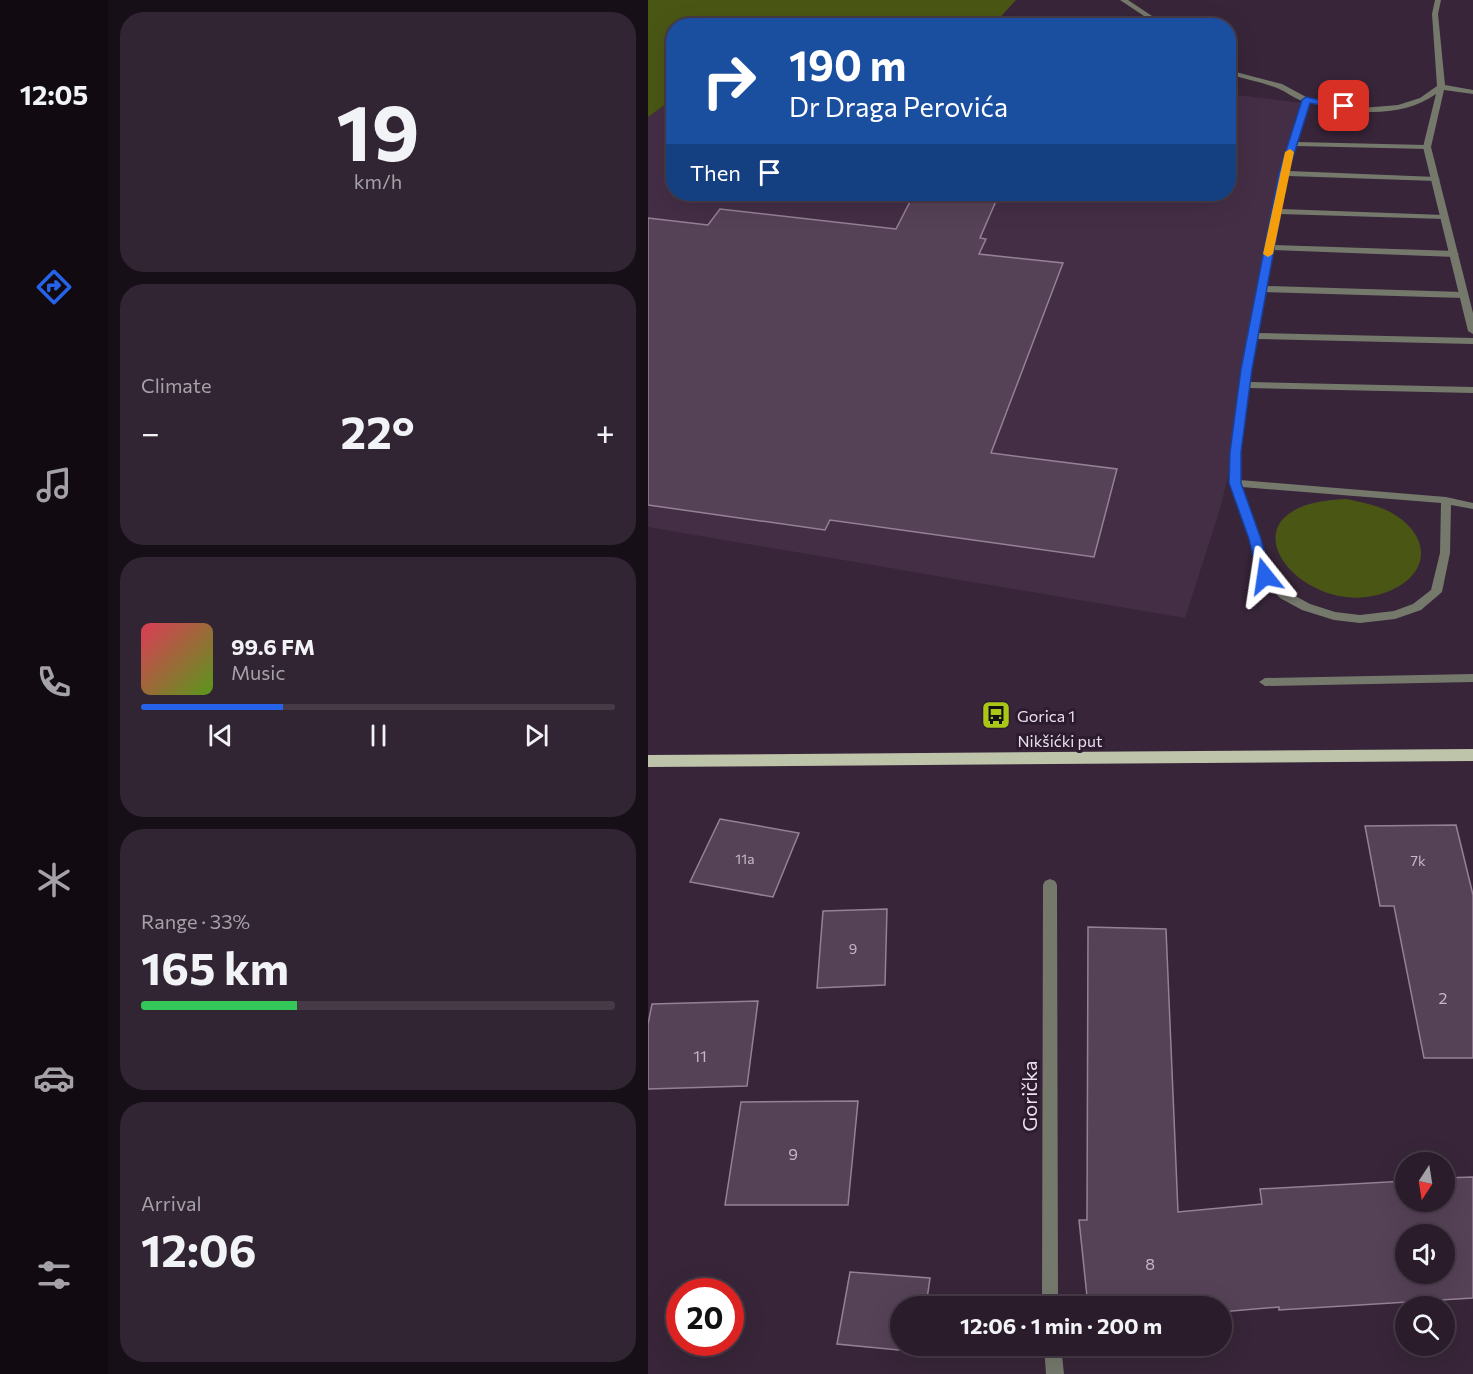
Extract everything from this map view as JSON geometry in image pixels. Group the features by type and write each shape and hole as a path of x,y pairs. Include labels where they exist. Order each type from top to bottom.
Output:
{"main road":[{"name":"Nikšićki put","path":"648,761 1473,755"}],"street":[{"path":"1123,0 1151,18"},
{"path":"1438,0 1436,31 1442,75 1427,147 1473,331"},
{"path":"1236,74 1279,86 1306,100 1362,110 1398,107 1423,100 1441,87 1473,93"},
{"path":"1306,100 1284,173 1269,247 1252,336 1235,452 1235,483 1255,539 1265,576 1284,595 1305,607 1334,616 1360,619 1395,615 1417,607 1436,592 1445,553 1446,500"},
{"path":"1292,144 1427,147"},
{"path":"1284,173 1436,179"},
{"path":"1277,211 1444,217"},
{"path":"1269,247 1455,254"},
{"path":"1261,289 1463,295"},
{"path":"1252,336 1473,341"},
{"path":"1244,385 1473,390"},
{"path":"1235,483 1446,500 1473,506"},
{"path":"1265,682 1473,678"},
{"name":"Gorička","path":"1050,885 1050,1296"},
{"path":"1053,1356 1054,1374"}],"shaded area":[{"path":"1236,95 1302,103 1255,356 1229,472 1220,509 1185,618 648,527 648,117 666,104 666,201 1236,201"}],"green space":[{"path":"648,0 1016,0 999,18 666,18 666,104 648,117"},
{"path":"1346,499 1386,510 1401,519 1411,529 1418,540 1421,552 1419,563 1413,574 1403,584 1387,592 1355,598 1325,592 1300,578 1283,560 1275,539 1282,520 1304,506"}],"building":[{"path":"910,201 996,201 980,238 986,239 979,254 1063,263 991,453 1117,469 1094,557 830,520 825,530 648,505 648,218 708,225 720,209 896,229"},
{"path":"720,819 799,833 773,897 690,882"},
{"path":"1456,825 1473,895 1473,1058 1424,1058 1394,906 1380,906 1365,826"},
{"path":"887,909 885,985 817,988 823,911"},
{"path":"1088,927 1166,929 1178,1212 1262,1204 1260,1189 1395,1182 1395,1212 1455,1212 1455,1178 1473,1177 1473,1298 1395,1296 1395,1303 1232,1311 1232,1296 1087,1296 1079,1220 1087,1220"},
{"path":"758,1001 747,1086 648,1089 648,1024 652,1004"},
{"path":"858,1101 848,1205 725,1205 741,1102"},
{"path":"850,1272 930,1278 927,1296 890,1296 890,1349 837,1344"}],"slow traffic":[{"path":"1268,254 1290,152"}],"place":[{"name":"Gorica 1","path":"996,715"}],"route":[{"path":"1265,576 1255,539 1235,483 1235,452 1252,336 1284,173 1306,100 1344,106"}]}
